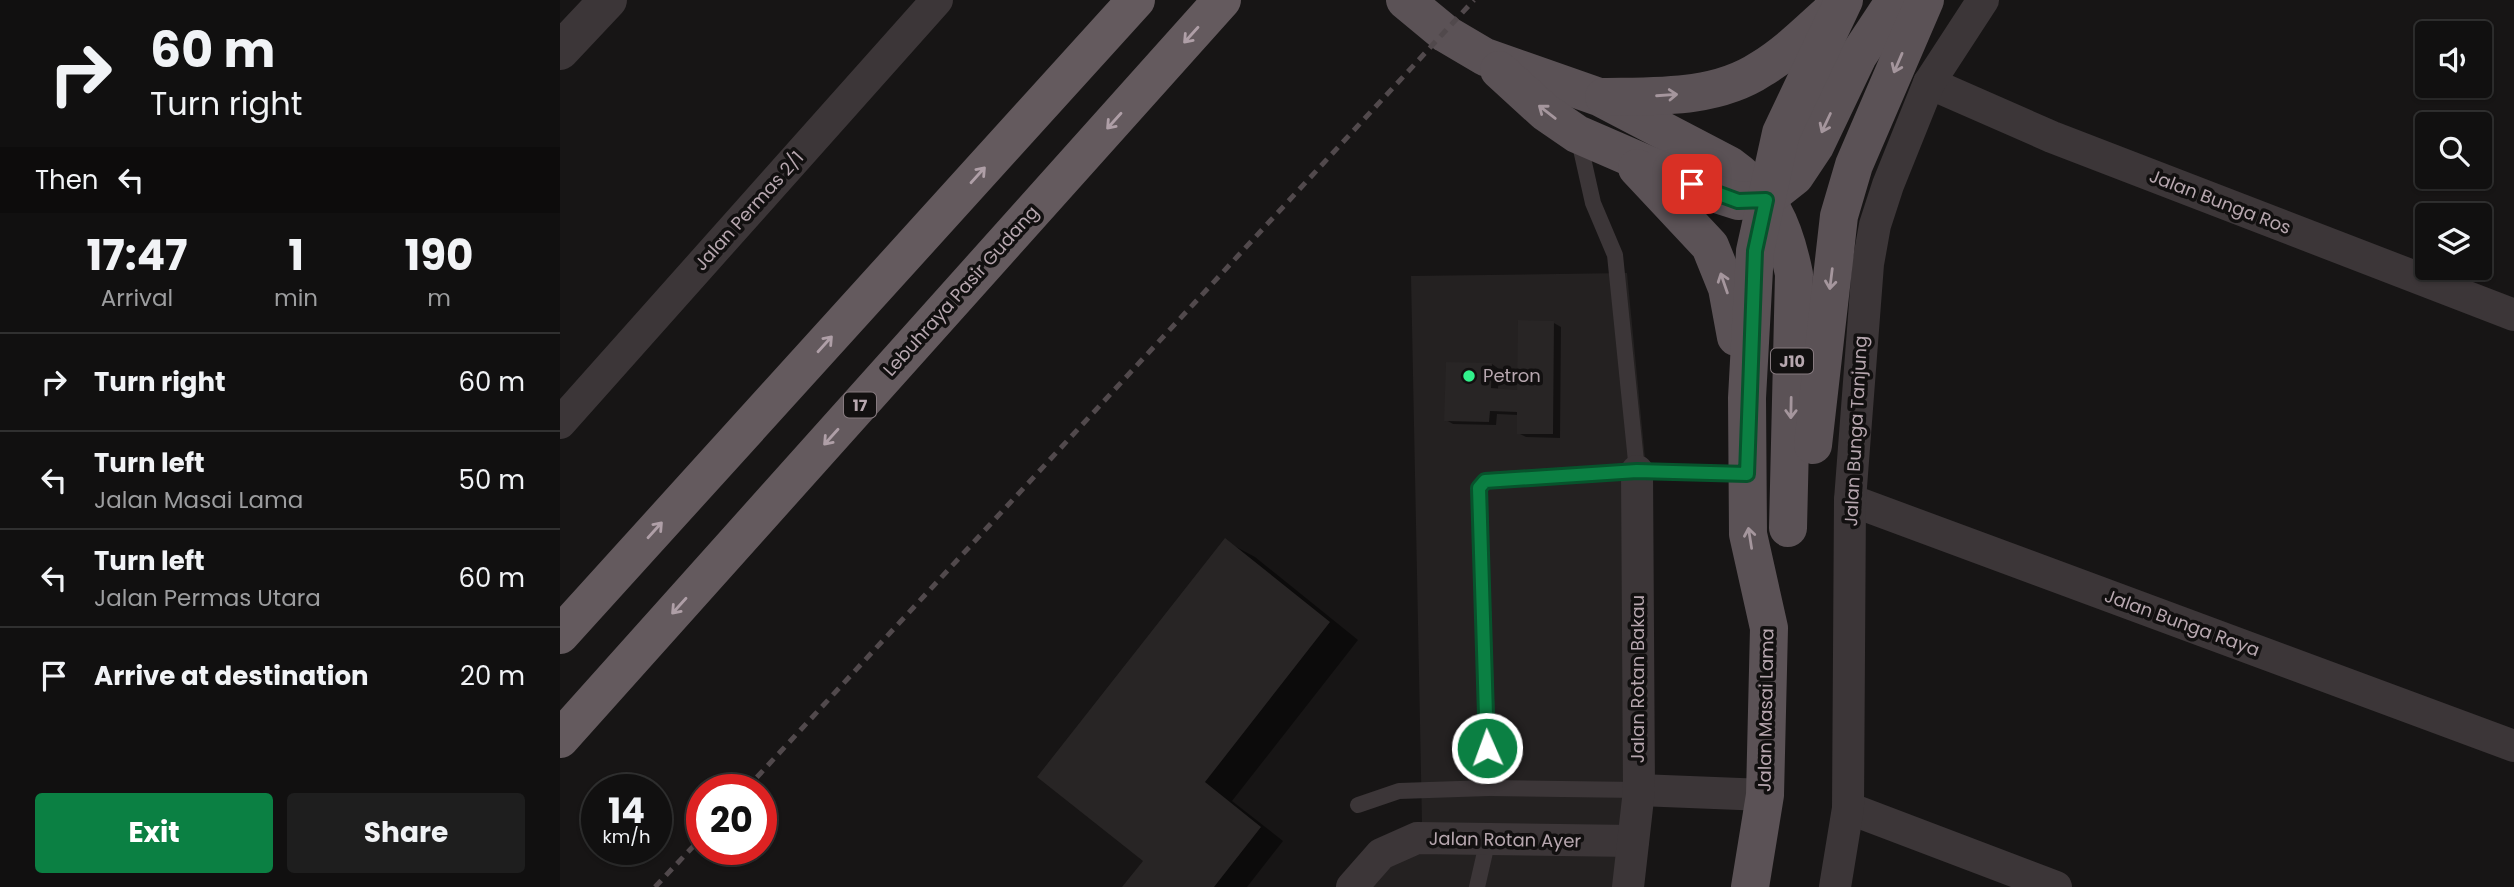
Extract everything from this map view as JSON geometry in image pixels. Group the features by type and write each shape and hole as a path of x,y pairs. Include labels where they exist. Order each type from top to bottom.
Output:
{"highway":[{"path":"560,635 1136,0"},
{"name":"Lebuhraya Pasir Gudang","path":"560,739 1222,0"}],"main road":[{"path":"1405,0 1446,34 1485,57 1599,97 1729,165 1744,176 1766,200"},
{"path":"1485,57 1545,112 1577,134 1738,201 1766,200 1795,176 1815,146 1858,55 1895,0"},
{"path":"1769,628 1788,528 1812,452 1839,216 1854,165 1925,0"},
{"path":"1599,97 1672,96 1718,87 1760,70 1844,1"},
{"name":"Jalan Masai Lama","path":"1751,887 1765,795 1769,628 1748,534 1747,398 1755,251 1781,133 1844,1"},
{"path":"1626,156 1710,246 1727,288 1747,398"},
{"name":"J10","path":"1766,200 1786,233 1794,274 1788,528"}],"street":[{"path":"560,51 608,0"},
{"name":"Jalan Permas 2/1","path":"560,422 937,0"},
{"name":"Jalan Bunga Tanjung","path":"1835,887 1848,808 1850,500 1861,343 1875,225 1929,83 1983,0"},
{"name":"Jalan Bunga Ros","path":"1929,83 2052,137 2514,315"},
{"name":"Jalan Rotan Bakau","path":"1628,887 1639,790 1637,471"},
{"name":"Jalan Bunga Raya","path":"1850,500 2514,746"},
{"path":"1639,790 1765,795"},
{"path":"1848,808 2056,887"},
{"name":"Jalan Rotan Ayer","path":"1352,887 1381,854 1417,838 1633,841"}],"lane":[{"path":"1577,134 1593,203 1615,255 1637,471"},
{"path":"1489,788 1479,488 1485,481 1491,480 1637,471 1747,474"},
{"path":"1358,805 1399,791 1489,788 1639,790"},
{"path":"1478,887 1488,839"}],"shaded area":[{"path":"1627,273 1648,489 1641,887 1339,887 1422,823 1411,276"}],"building":[{"name":"Petron","path":"1518,320 1554,321 1553,434 1517,434 1517,412 1490,411 1489,422 1444,421 1446,362 1492,363 1491,388 1517,390"},
{"path":"1225,538 1330,622 1205,782 1261,827 1214,887 1122,887 1143,861 1037,777"}],"railway":[{"path":"760,774 1474,0"},
{"path":"655,887 686,854"}],"place":[{"name":"Petron","path":"1469,376"}],"route":[{"path":"1487,748 1479,488 1485,481 1637,471 1747,474 1747,398 1755,251 1766,200 1738,201 1692,184"}]}
